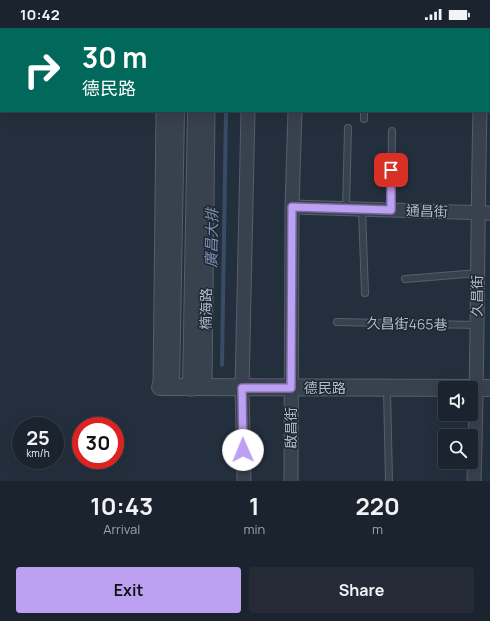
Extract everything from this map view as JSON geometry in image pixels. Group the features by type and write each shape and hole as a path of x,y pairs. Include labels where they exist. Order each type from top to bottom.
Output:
{"street":[{"path":"163,112 166,387"},
{"path":"166,387 176,112"},
{"name":"楠海路","path":"196,112 198,388"},
{"name":"楠海路","path":"198,388 208,112"},
{"path":"244,481 242,388 248,112"},
{"name":"啟昌街","path":"291,481 292,207 295,112"},
{"name":"久昌街","path":"474,481 483,388 476,326 478,273 484,213 480,112"},
{"name":"通昌街","path":"292,207 484,213"},
{"name":"德民路","path":"166,387 483,388"}],"lane":[{"path":"364,112 364,119"},
{"path":"346,209 348,128"},
{"path":"391,210 392,131"},
{"path":"362,209 365,293"},
{"path":"406,279 478,273"},
{"name":"久昌街465巷","path":"337,322 476,326"},
{"path":"387,388 389,481"}],"waterway":[{"name":"廣昌大排","path":"222,365 226,112"}],"route":[{"path":"243,450 242,388 291,388 292,207 391,210 391,170"}]}
